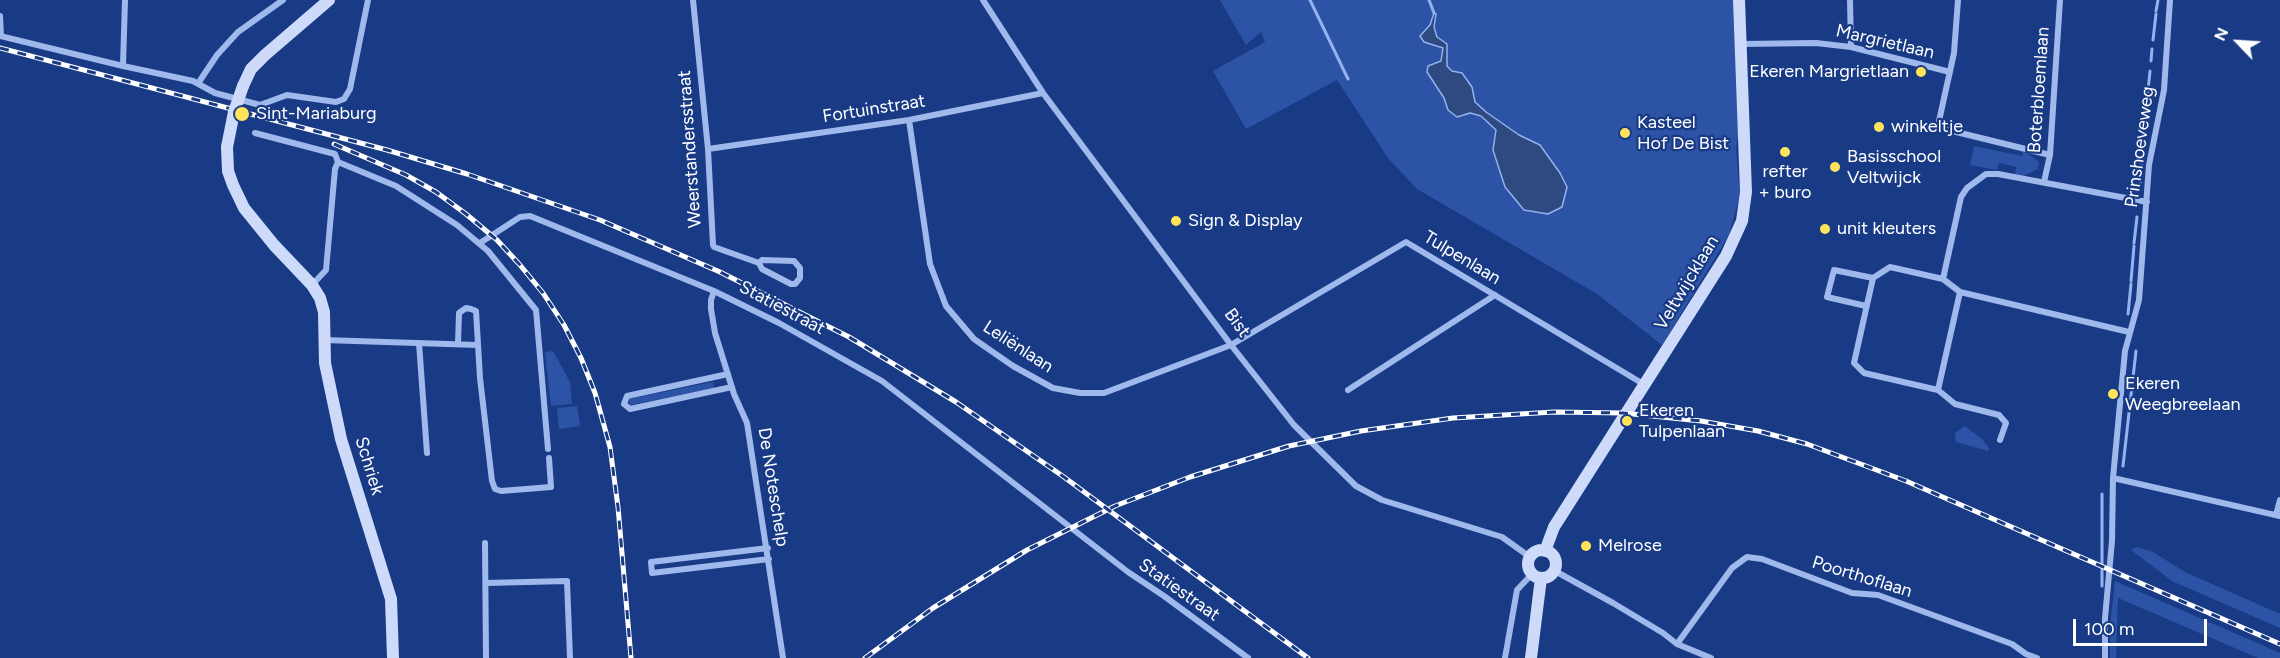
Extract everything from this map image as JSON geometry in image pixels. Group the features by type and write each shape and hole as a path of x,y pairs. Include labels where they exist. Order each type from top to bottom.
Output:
{"street":[{"path":"123,66 124,0"},
{"path":"199,82 217,55 238,32 283,0"},
{"name":"Schriek","path":"329,0 251,69 235,107 227,147 228,171 232,185 244,208 274,245 312,285 320,298 324,312 323,340 328,384 341,439 391,599 393,658"},
{"path":"0,16 1,36 199,82 215,93 260,105 286,95 336,102 344,99 350,89 368,0"},
{"name":"Weerstandersstraat","path":"693,0 708,148 711,241 714,247 759,263 762,269 791,284 795,284 800,278 800,268 794,261 762,260 759,263"},
{"name":"Bist","path":"983,0 1043,93 1231,345 1294,425 1356,486 1382,500 1502,537 1530,557"},
{"name":"Veltwijcklaan","path":"1545,551 1554,527 1726,256 1742,221 1746,192 1739,0"},
{"path":"1850,0 1851,47"},
{"path":"1958,0 1958,23 1939,121 1940,128 2050,155"},
{"name":"Boterbloemlaan","path":"2044,182 2050,155 2060,0"},
{"name":"Prinshoeveweg","path":"2105,658 2104,618 2112,541 2113,478 2126,344 2139,300 2149,165 2164,90 2170,0"},
{"name":"Margrietlaan","path":"1742,44 1816,43 1851,47 1950,72"},
{"name":"Fortuinstraat","path":"708,148 909,120 1043,93"},
{"name":"Leliënlaan","path":"909,120 930,264 946,306 974,339 1013,366 1053,388 1080,393 1104,393 1231,345"},
{"path":"255,133 335,154 338,162 335,169 326,270 312,285"},
{"path":"338,162 364,171 415,196 480,243 513,279 536,310 548,449"},
{"path":"1943,279 1961,197 1967,188 1986,174 2044,182 2147,202"},
{"name":"Statiestraat","path":"480,243 520,217 530,216 714,291 789,328 882,381 1128,572 1248,658"},
{"name":"Tulpenlaan","path":"1231,345 1406,242 1646,385"},
{"path":"2000,440 2006,423 1999,415 1955,404 1938,390 1864,373 1854,363 1873,278 1890,267 1943,279 1960,292 2128,332"},
{"path":"1866,306 1827,297 1834,270 1873,278"},
{"name":"De Noteschelp","path":"714,291 711,309 715,333 732,387 747,423 768,548 783,658"},
{"path":"1938,390 1960,292"},
{"path":"1348,390 1495,295"},
{"path":"458,344 459,313 466,308 476,311 492,482 495,489 501,491 551,487 549,458"},
{"path":"323,340 478,345"},
{"path":"419,344 427,453"},
{"path":"728,374 627,396 624,404 630,410 732,387"},
{"path":"2113,478 2278,516 2280,500"},
{"path":"485,543 486,658"},
{"path":"768,548 651,562 652,573 769,559"},
{"path":"1505,658 1517,590 1536,576 1549,577 1555,571 1556,562 1552,555 1545,551 1537,551 1530,557 1528,566 1536,576 1531,658"},
{"name":"Poorthoflaan","path":"1677,644 1732,568 1747,557 1762,559 1852,593 1878,595 2012,644 2026,654 2037,658"},
{"path":"1555,571 1613,603 1677,644 1711,658"},
{"path":"486,583 567,581 570,658"}],"shaded area":[{"path":"1220,0 1733,0 1738,136 1736,149 1740,195 1729,235 1662,345 1597,294 1417,189 1388,158 1337,80 1246,129 1213,71 1265,42 1261,32 1246,45"},
{"path":"1434,13 1436,14 1434,27 1437,37 1447,44 1447,66 1452,71 1462,73 1472,87 1475,102 1486,112 1519,135 1540,145 1567,187 1562,207 1548,214 1524,210 1505,187 1493,150 1496,130 1481,116 1470,113 1457,117 1448,110 1444,98 1427,72 1428,66 1441,61 1443,48 1424,42 1420,36 1430,25"},
{"path":"1974,146 2022,156 2023,152 2027,153 2039,162 2038,169 2023,176 2015,174 2016,167 1999,163 1997,170 1970,165"},
{"path":"553,351 570,382 572,404 551,406 545,352"},
{"path":"713,382 714,388 630,405 629,399"},
{"path":"577,406 580,426 559,429 557,408"},
{"path":"1965,426 1982,439 1989,448 1988,451 1956,442 1955,433"},
{"path":"2137,547 2153,552 2185,572 2280,614 2280,628 2172,581 2131,550"},
{"path":"2115,581 2280,653 2280,658 2258,658 2118,598 2116,658 2110,658 2110,626"}],"waterway":[{"path":"1310,0 1348,79"},
{"path":"1429,0 1434,13"},
{"path":"2156,11 2158,0"},
{"path":"2153,40 2156,14"},
{"path":"2151,61 2152,49"},
{"path":"2147,101 2150,71"},
{"path":"2145,130 2147,111"},
{"path":"2143,154 2145,132"},
{"path":"2140,185 2142,164"},
{"path":"2134,243 2137,217"},
{"path":"2131,281 2134,246"},
{"path":"2128,314 2131,284"},
{"path":"2123,466 2136,351"},
{"path":"2102,494 2102,586"}],"railway":[{"path":"0,48 387,150 467,174 600,220 720,272 849,337 956,402 1064,477 1308,658"},
{"path":"334,144 406,175 436,192 466,214 497,240 520,265 543,293 564,325 595,393 610,447 618,507 631,658"},
{"path":"865,658 933,608 1027,550 1115,506 1190,477 1289,446 1361,431 1453,418 1554,412 1623,413 1701,421 1758,431 1807,444 1906,481 2280,644"}],"place":[{"name":"Ekeren Margrietlaan","path":"1921,72"},
{"name":"Sint-Mariaburg","path":"242,114"},
{"name":"winkeltje","path":"1879,127"},
{"name":"Kasteel Hof De Bist","path":"1625,133"},
{"name":"refter + buro","path":"1785,152"},
{"name":"Basisschool Veltwijck","path":"1835,167"},
{"name":"Sign & Display","path":"1176,221"},
{"name":"unit kleuters","path":"1825,229"},
{"name":"Ekeren Weegbreelaan","path":"2113,394"},
{"name":"Ekeren Tulpenlaan","path":"1627,421"},
{"name":"Melrose","path":"1586,546"}]}
